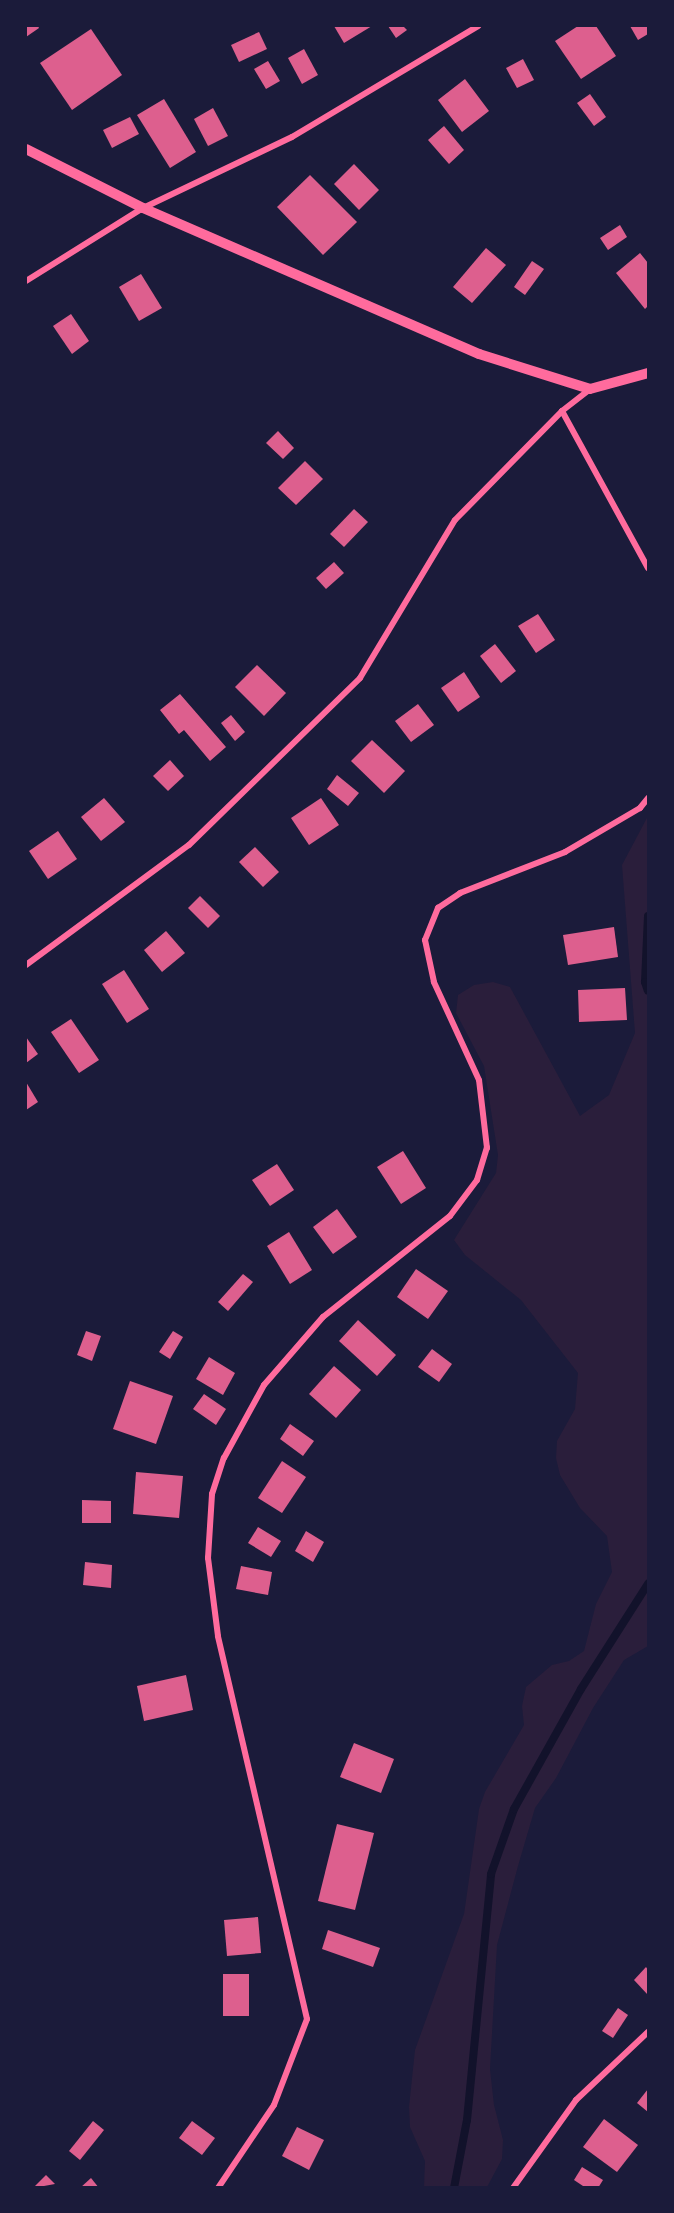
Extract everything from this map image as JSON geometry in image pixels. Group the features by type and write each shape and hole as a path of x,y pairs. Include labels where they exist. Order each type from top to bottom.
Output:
{"street":[{"path":"26,281 143,208 292,137 478,26"},
{"path":"26,149 143,208 478,354 590,389"},
{"path":"26,965 189,845 360,678 455,520 562,411 590,389 648,373"},
{"path":"562,411 648,568"},
{"path":"218,2187 274,2105 307,2019 218,1636 208,1558 212,1494 224,1458 264,1385 322,1317 450,1216 477,1180 487,1148 479,1080 434,982 425,940 438,908 460,892 565,852 640,808 648,798"},
{"path":"513,2187 576,2100 648,2032"}],"shaded area":[{"path":"648,816 648,1646 624,1660 593,1708 556,1778 535,1808 518,1866 497,1945 490,2069 494,2105 503,2140 502,2159 487,2187 424,2187 425,2161 410,2127 409,2107 415,2050 464,1914 479,1809 485,1792 524,1725 522,1706 526,1687 552,1665 569,1661 584,1651 596,1604 612,1572 607,1536 580,1508 560,1475 556,1458 557,1441 575,1409 578,1373 521,1300 465,1255 454,1240 496,1173 498,1155 484,1066 456,1013 458,995 474,985 493,982 510,987 580,1116 609,1095 635,1033 622,865"}],"building":[{"path":"26,26 38,26 39,28 26,37"},
{"path":"334,26 372,26 344,43"},
{"path":"388,26 403,26 407,30 396,38"},
{"path":"578,26 596,26 616,56 581,79 555,41"},
{"path":"630,26 648,26 648,34 638,40"},
{"path":"91,29 122,75 72,110 40,63"},
{"path":"259,32 267,49 239,62 231,45"},
{"path":"304,49 318,75 302,84 288,58"},
{"path":"523,59 534,80 517,88 506,68"},
{"path":"268,61 280,81 266,89 254,69"},
{"path":"465,79 489,111 462,132 438,100"},
{"path":"590,94 606,117 594,126 577,103"},
{"path":"164,99 196,152 170,168 137,115"},
{"path":"213,108 228,136 208,146 194,119"},
{"path":"130,117 139,134 112,148 103,130"},
{"path":"444,126 464,150 449,164 428,140"},
{"path":"354,164 379,190 359,210 334,184"},
{"path":"310,175 357,222 323,255 277,207"},
{"path":"620,225 627,237 608,250 600,238"},
{"path":"486,248 506,265 472,303 453,287"},
{"path":"640,253 648,263 648,306 645,309 616,273"},
{"path":"532,261 544,269 525,295 514,287"},
{"path":"141,274 162,308 139,321 119,287"},
{"path":"71,314 89,341 72,354 53,326"},
{"path":"278,431 294,448 283,459 266,443"},
{"path":"305,461 323,479 296,505 278,488"},
{"path":"354,509 368,522 344,547 330,534"},
{"path":"334,562 344,573 326,589 316,578"},
{"path":"538,614 555,640 536,653 518,626"},
{"path":"495,644 516,671 501,683 480,656"},
{"path":"257,665 286,693 264,716 235,687"},
{"path":"464,672 480,697 458,712 441,688"},
{"path":"180,694 226,747 210,761 184,730 179,734 160,710"},
{"path":"418,704 434,725 411,742 395,721"},
{"path":"231,715 245,732 235,741 221,723"},
{"path":"372,740 405,771 384,793 351,761"},
{"path":"170,760 184,776 168,791 153,776"},
{"path":"337,775 359,793 348,806 327,789"},
{"path":"104,798 125,822 101,841 81,817"},
{"path":"321,798 339,825 309,845 291,818"},
{"path":"58,831 77,859 48,879 29,851"},
{"path":"255,847 279,872 263,887 239,862"},
{"path":"200,896 220,916 208,928 188,908"},
{"path":"614,927 618,957 568,965 563,935"},
{"path":"166,931 185,953 162,972 144,950"},
{"path":"124,970 149,1009 127,1023 102,984"},
{"path":"625,988 627,1020 579,1022 578,990"},
{"path":"71,1019 99,1060 79,1073 51,1032"},
{"path":"26,1037 38,1054 26,1063"},
{"path":"26,1082 38,1102 26,1110"},
{"path":"403,1151 426,1188 401,1204 377,1167"},
{"path":"277,1164 294,1190 270,1206 252,1180"},
{"path":"337,1209 357,1237 333,1254 313,1227"},
{"path":"289,1232 312,1270 290,1284 267,1246"},
{"path":"416,1269 448,1291 428,1319 397,1297"},
{"path":"243,1274 253,1282 228,1311 218,1302"},
{"path":"358,1320 396,1355 377,1376 339,1341"},
{"path":"86,1331 101,1336 92,1361 77,1355"},
{"path":"173,1331 183,1337 170,1359 159,1352"},
{"path":"432,1349 452,1364 439,1382 418,1367"},
{"path":"209,1357 235,1373 223,1395 196,1379"},
{"path":"334,1366 361,1390 336,1418 309,1394"},
{"path":"130,1381 173,1396 156,1444 113,1429"},
{"path":"204,1394 226,1409 216,1425 193,1409"},
{"path":"290,1424 314,1441 303,1456 280,1439"},
{"path":"282,1461 306,1477 282,1513 258,1498"},
{"path":"136,1472 183,1476 179,1518 133,1514"},
{"path":"82,1500 111,1501 111,1523 82,1523"},
{"path":"258,1527 281,1541 271,1557 248,1543"},
{"path":"306,1531 324,1542 313,1562 295,1551"},
{"path":"85,1562 112,1565 111,1588 83,1585"},
{"path":"241,1566 272,1572 268,1595 236,1589"},
{"path":"186,1675 193,1710 144,1721 137,1686"},
{"path":"354,1743 394,1759 381,1793 340,1777"},
{"path":"337,1824 374,1833 355,1910 318,1901"},
{"path":"258,1917 261,1953 227,1956 224,1920"},
{"path":"328,1930 380,1948 373,1967 322,1949"},
{"path":"646,1967 648,1970 648,1995 634,1980"},
{"path":"223,1974 249,1974 249,2016 223,2016"},
{"path":"618,2008 628,2015 613,2038 602,2031"},
{"path":"648,2089 648,2112 637,2103"},
{"path":"604,2119 638,2145 617,2172 583,2147"},
{"path":"93,2121 104,2130 80,2160 69,2151"},
{"path":"192,2121 215,2138 202,2155 179,2138"},
{"path":"297,2127 324,2140 309,2170 282,2156"},
{"path":"582,2167 603,2180 598,2188 586,2188 574,2180"},
{"path":"46,2175 55,2184 33,2188"},
{"path":"91,2178 99,2188 80,2188"}],"waterway":[{"path":"648,916 645,982 648,991"},
{"path":"454,2188 467,2120 491,1874 514,1809 581,1689 648,1584"}]}
